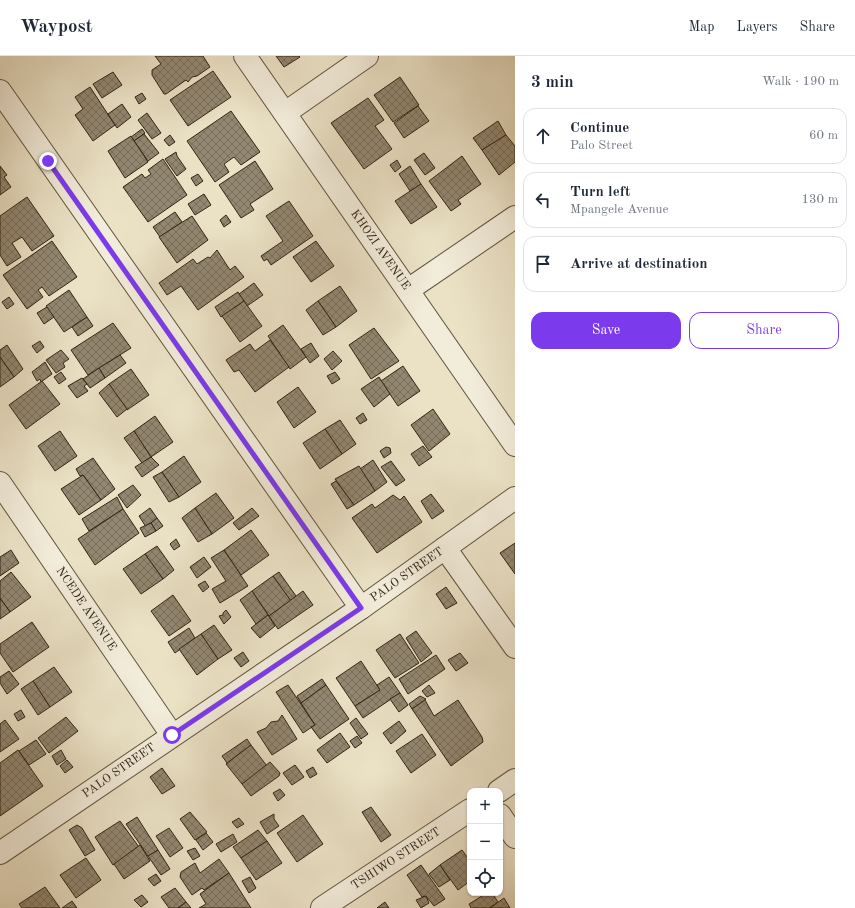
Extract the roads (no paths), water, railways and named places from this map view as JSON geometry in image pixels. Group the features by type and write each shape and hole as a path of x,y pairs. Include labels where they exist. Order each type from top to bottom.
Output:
{"street":[{"name":"KHOZI AVENUE","path":"245,56 515,445"},
{"path":"285,113 367,56"},
{"path":"0,91 361,608"},
{"path":"408,290 515,217"},
{"name":"NCEDE AVENUE","path":"0,483 172,735"},
{"name":"PALO STREET","path":"0,853 361,608 515,498"},
{"path":"445,548 515,647"},
{"path":"503,788 515,780"},
{"name":"TSHIWO STREET","path":"322,908 467,812"},
{"path":"503,819 515,837"}]}
